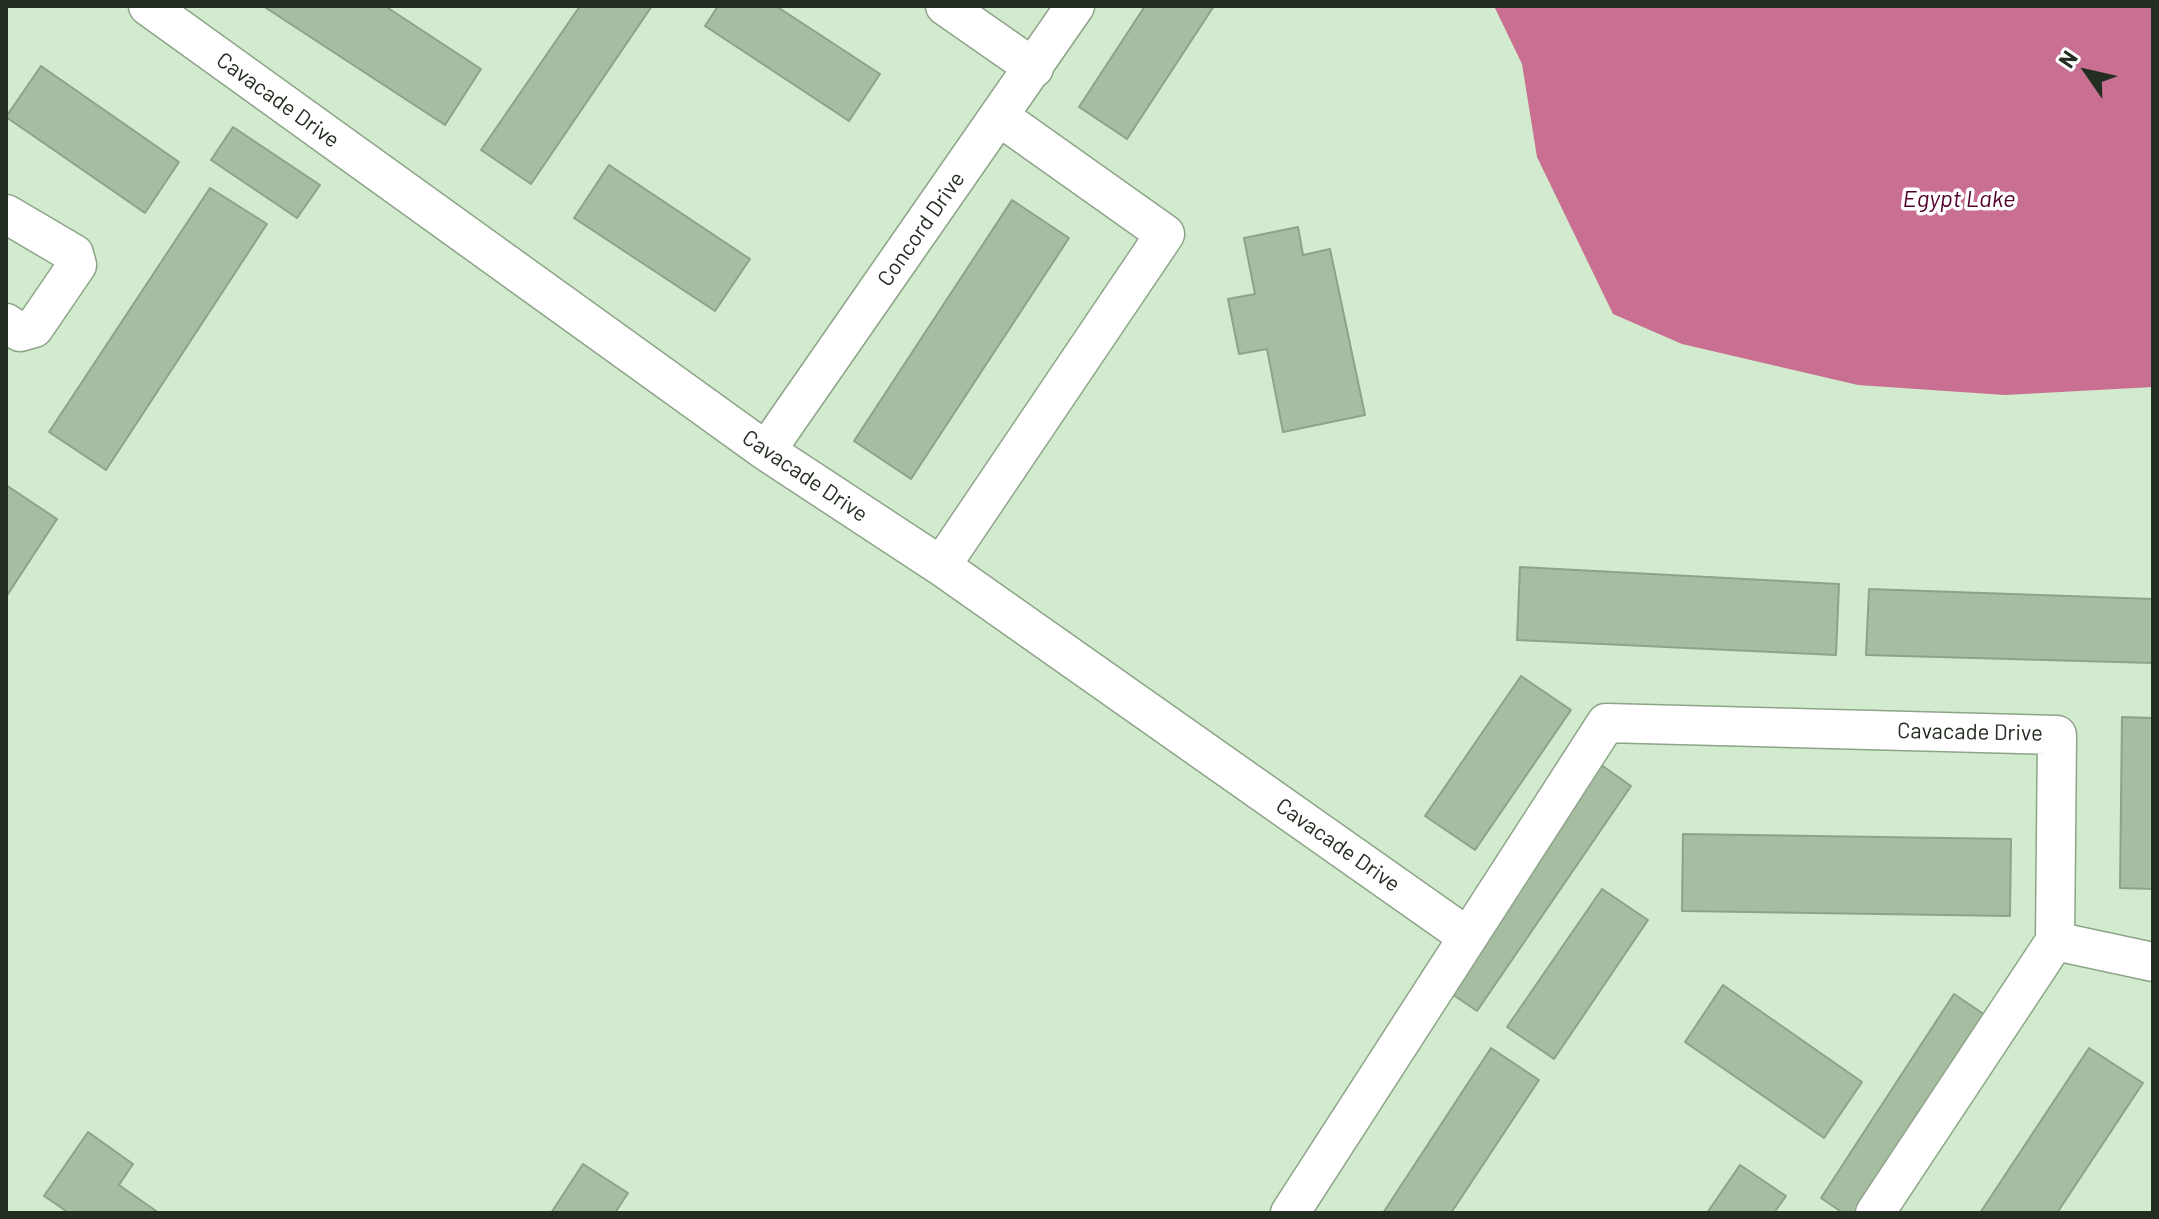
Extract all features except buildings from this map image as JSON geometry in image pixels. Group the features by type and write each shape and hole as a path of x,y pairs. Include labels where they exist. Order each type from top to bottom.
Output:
{"street":[{"name":"Cavacade Drive","path":"148,6 766,451 941,566 1468,937"},
{"path":"945,6 1034,68"},
{"name":"Concord Drive","path":"766,451 1075,6"},
{"path":"941,566 1165,234 1000,117"},
{"path":"6,214 74,254 77,265 34,328 20,332 6,323"},
{"name":"Cavacade Drive","path":"1290,1213 1606,723 2057,735 2055,941"},
{"path":"1875,1213 2055,941 2153,962"}],"water":[{"name":"Egypt Lake","path":"1494,6 2153,6 2153,387 2005,395 1858,385 1682,344 1613,314 1537,157 1522,64"}]}
